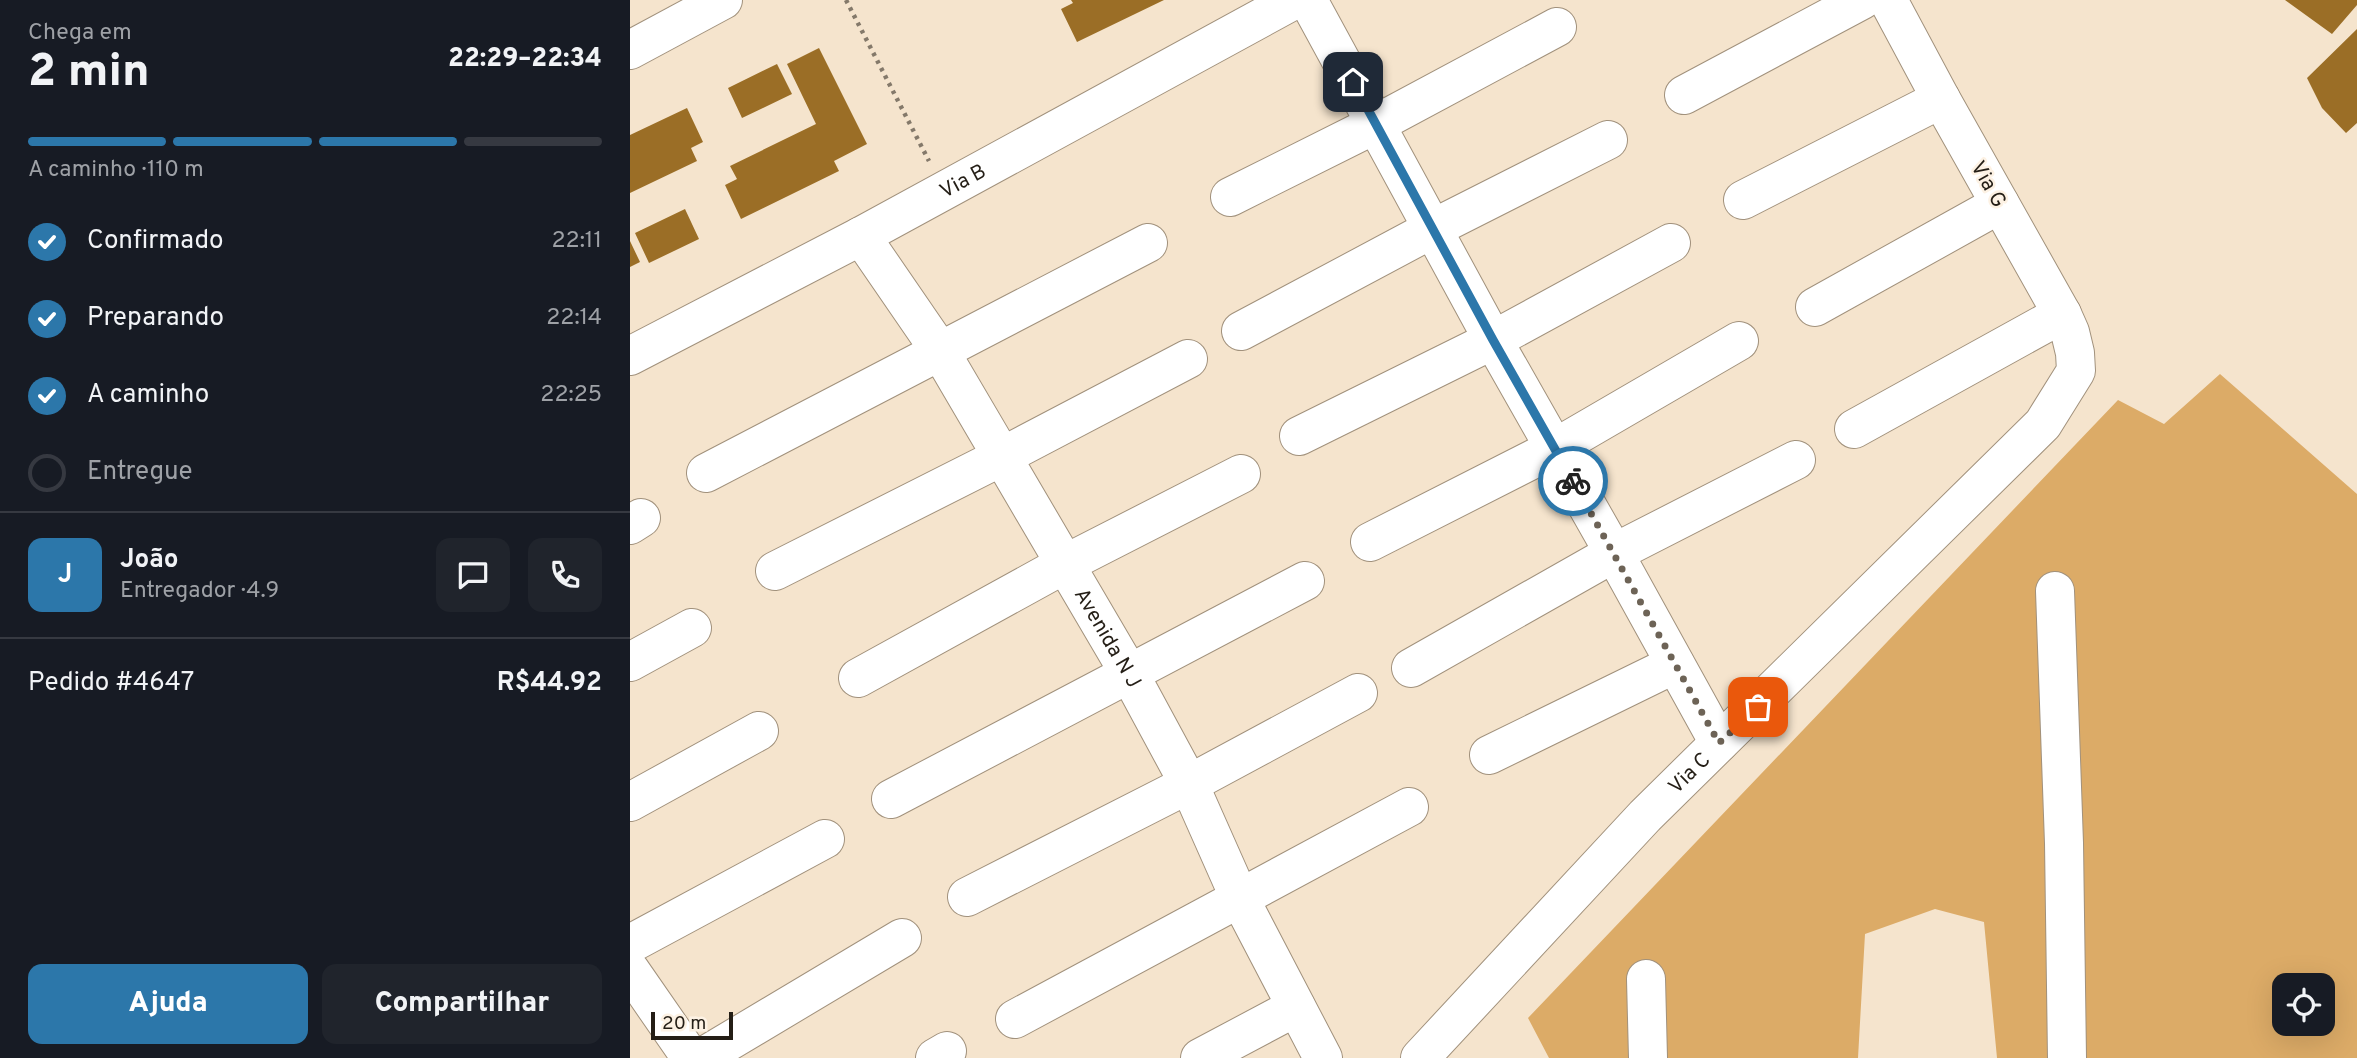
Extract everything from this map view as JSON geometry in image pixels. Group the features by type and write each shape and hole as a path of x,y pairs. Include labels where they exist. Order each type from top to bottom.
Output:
{"street":[{"path":"630,50 723,0"},
{"name":"Via B","path":"630,356 862,236 1294,0"},
{"path":"1308,0 1493,340 1615,553 1719,743"},
{"path":"1684,95 1862,0"},
{"name":"Via G","path":"1888,0 2062,314 2075,353 2076,372"},
{"path":"1230,197 1376,124 1556,27"},
{"path":"1744,200 1941,99"},
{"path":"1241,331 1434,228 1608,140"},
{"path":"1815,307 2000,204"},
{"name":"Avenida N J","path":"862,236 940,351 1129,673 1188,784 1240,899 1323,1058"},
{"path":"706,473 1148,243"},
{"path":"1299,436 1493,340 1671,243"},
{"path":"1854,429 2062,314"},
{"path":"1370,542 1555,448 1739,341"},
{"path":"775,570 1003,456 1188,359"},
{"name":"Via C","path":"1420,1058 1645,816 1777,689 2043,424 2076,372"},
{"path":"1411,668 1615,553 1796,460"},
{"path":"858,678 1065,564 1241,474"},
{"path":"891,799 1305,581"},
{"path":"2055,592 2064,844 2067,1058"},
{"path":"630,662 692,628"},
{"path":"1489,755 1675,664"},
{"path":"967,897 1188,784 1358,692"},
{"path":"630,802 759,731"},
{"path":"1015,1019 1409,807"},
{"path":"630,944 825,839"},
{"path":"701,1058 902,938"},
{"path":"630,970 691,1058"},
{"path":"1646,979 1648,1058"},
{"path":"1200,1058 1296,1007"}],"path":[{"path":"846,0 944,191"}],"shaded area":[{"path":"2220,374 2357,494 2357,1058 1997,1058 1984,922 1935,909 1865,934 1858,1058 1549,1058 1528,1018 2118,400 2164,424"}],"building":[{"path":"1071,0 1164,0 1077,42 1061,9 1073,3"},
{"path":"2285,0 2357,0 2357,5 2332,34"},
{"path":"2357,29 2357,123 2346,133 2322,108 2307,78"},
{"path":"819,48 867,144 834,161 839,171 741,219 725,185 737,179 730,166 816,124 787,64"},
{"path":"777,64 792,94 742,118 728,88"},
{"path":"687,108 703,142 691,148 697,161 630,193 630,135"},
{"path":"685,209 699,239 649,263 635,233"},
{"path":"630,241 640,262 630,267"}],"way so far":[{"path":"1573,481 1719,743 1758,707"}],"route":[{"path":"1353,82 1573,481"}]}
